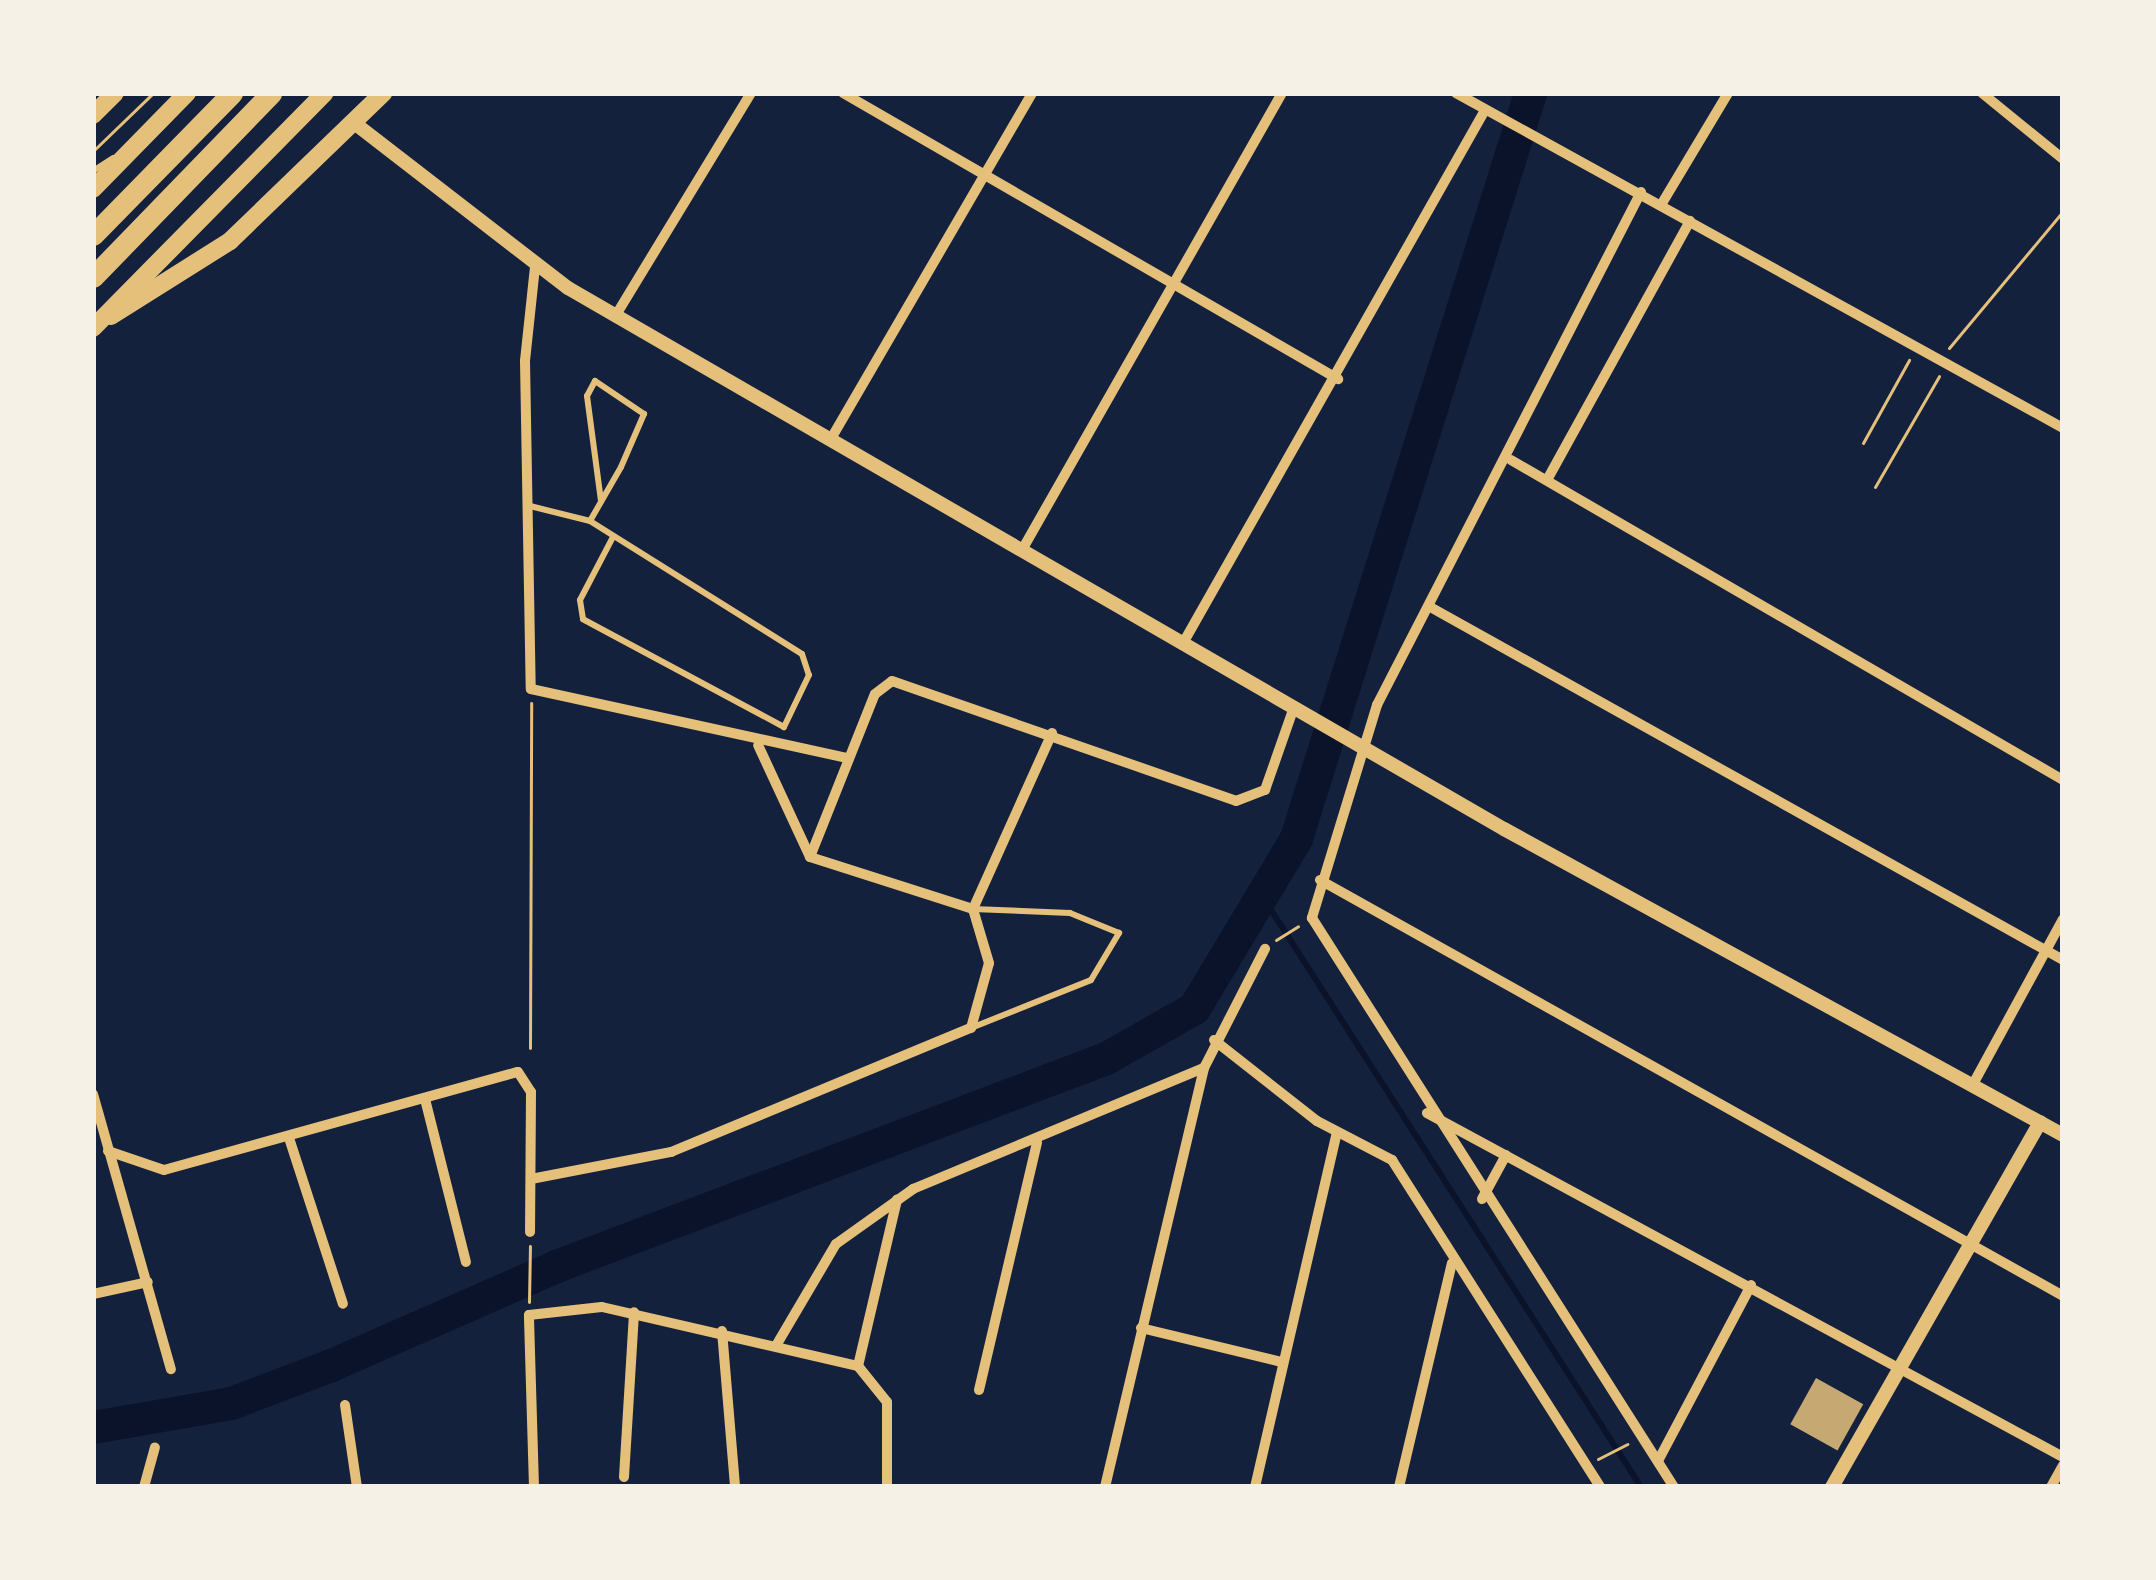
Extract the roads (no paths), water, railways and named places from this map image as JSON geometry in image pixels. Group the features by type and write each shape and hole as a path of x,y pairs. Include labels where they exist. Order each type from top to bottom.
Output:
{"highway":[{"path":"93,236 232,93"},
{"path":"93,277 271,93"}],"main road":[{"path":"93,115 115,93"},
{"path":"93,189 187,93"},
{"path":"95,326 325,93"},
{"path":"95,326 230,241 383,93"}],"street":[{"path":"616,315 751,93"},
{"path":"843,93 1338,379"},
{"path":"832,437 1032,93"},
{"path":"1022,550 1176,287 1282,93"},
{"path":"1456,93 1528,128 2063,428"},
{"path":"1661,205 1728,93"},
{"path":"1982,93 2063,159"},
{"path":"1182,644 1338,379 1485,110"},
{"path":"353,122 535,267 616,315 1309,716 2063,1135"},
{"path":"1641,192 1525,406 1511,460 1364,747 1320,880 1312,919 1425,1112 1674,1487"},
{"path":"1547,480 1690,221"},
{"path":"535,267 528,506 531,689 758,745 848,758"},
{"path":"1511,460 2063,780"},
{"path":"1432,608 2063,960"},
{"path":"810,857 848,758 892,680 1236,801 1265,790 1294,707"},
{"path":"531,1179 671,1152 971,1028 989,963 974,909 1052,734"},
{"path":"758,745 810,857 974,909"},
{"path":"1320,880 2063,1296"},
{"path":"1972,1086 2063,919"},
{"path":"1105,1487 1204,1068 1214,1040 1265,949"},
{"path":"1214,1040 1337,1132 1392,1160 1452,1262 1600,1487"},
{"path":"777,1344 809,1276 897,1200 1204,1068"},
{"path":"108,1151 154,1171 290,1142 522,1073 531,1179 530,1232"},
{"path":"93,1094 171,1369"},
{"path":"425,1100 466,1262"},
{"path":"1425,1112 1900,1364 2063,1461 2050,1487"},
{"path":"1832,1487 2040,1122"},
{"path":"1256,1487 1337,1132"},
{"path":"290,1142 343,1304"},
{"path":"979,1390 1037,1143"},
{"path":"1482,1198 1506,1155"},
{"path":"858,1366 897,1200"},
{"path":"1399,1487 1452,1262"},
{"path":"93,1294 148,1282"},
{"path":"1658,1461 1750,1285"},
{"path":"535,1487 529,1315 634,1312 858,1366 887,1402 887,1487"},
{"path":"624,1478 634,1312"},
{"path":"1141,1328 1282,1362"},
{"path":"722,1331 736,1487"},
{"path":"345,1405 357,1487"},
{"path":"143,1487 155,1447"}],"lane":[{"path":"93,171 141,140"},
{"path":"590,521 601,501 644,410 595,380 587,396 601,501"},
{"path":"528,506 590,521 808,660 784,728 583,619 580,601 613,537"},
{"path":"971,1028 1091,980 1119,933 1070,913 974,909"}],"waterway":[{"path":"93,1427 231,1403 331,1365 556,1266 1106,1058 1194,1008 1296,838 1530,93"},
{"path":"1264,899 1641,1487"}]}
